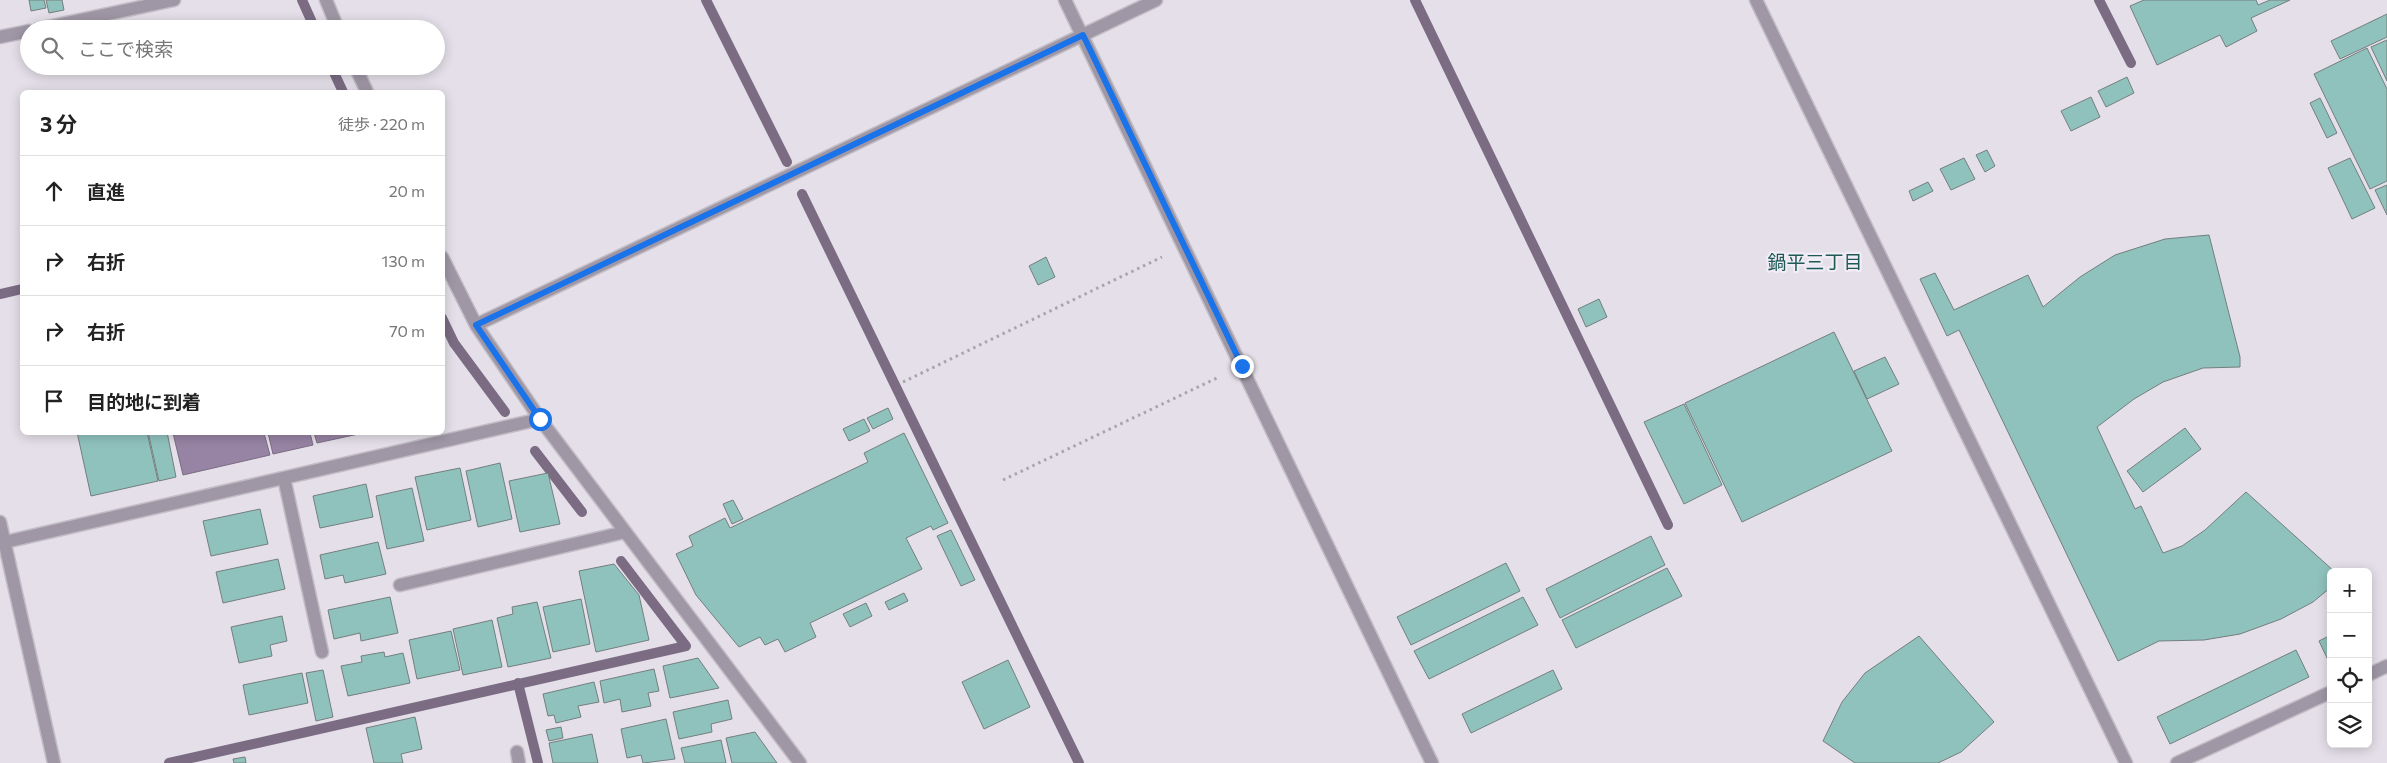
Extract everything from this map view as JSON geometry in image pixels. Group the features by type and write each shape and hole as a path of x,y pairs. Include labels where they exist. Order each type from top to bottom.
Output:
{"street":[{"path":"80,20 174,0"},
{"path":"326,0 334,20"},
{"path":"1065,0 1432,763"},
{"path":"476,325 1156,0"},
{"path":"1756,0 2126,763"},
{"path":"0,37 20,33"},
{"path":"359,75 366,90"},
{"path":"445,263 476,325 540,419 800,763"},
{"path":"5,542 540,419"},
{"path":"284,478 322,652"},
{"path":"0,522 54,763"},
{"path":"400,585 625,532"},
{"path":"2372,673 2387,666"},
{"path":"2177,763 2327,694"}],"path":[{"path":"903,382 1184,246"},
{"path":"1003,480 1242,366"}],"shaded area":[{"path":"173,435 265,435 270,455 183,475"},
{"path":"268,435 310,435 313,445 273,454"},
{"path":"315,435 354,435 317,443"}],"building":[{"path":"29,0 44,0 46,8 31,11"},
{"path":"46,0 62,0 64,10 49,13"},
{"path":"2144,0 2256,0 2258,5 2270,0 2290,0 2251,18 2257,31 2226,47 2220,35 2157,65 2130,6"},
{"path":"2387,14 2387,37 2340,59 2331,41"},
{"path":"2387,40 2387,81 2371,47"},
{"path":"2367,48 2387,89 2387,181 2370,189 2314,74"},
{"path":"2127,77 2134,93 2106,107 2098,91"},
{"path":"2091,97 2100,117 2071,131 2061,111"},
{"path":"2320,98 2337,133 2327,138 2310,103"},
{"path":"1987,150 1995,166 1985,172 1976,155"},
{"path":"1964,158 1975,179 1951,190 1940,169"},
{"path":"2350,158 2375,208 2352,219 2328,168"},
{"path":"1928,182 1933,191 1913,201 1909,191"},
{"path":"2387,185 2387,215 2375,190"},
{"path":"2209,235 2240,357 2240,367 2203,368 2163,382 2134,399 2097,427 2135,509 2141,506 2163,553 2182,546 2205,530 2246,492 2331,568 2327,568 2327,590 2313,602 2281,619 2240,634 2204,640 2159,641 2118,661 1959,330 1947,336 1920,279 1935,273 1954,310 2028,275 2043,307 2080,277 2115,255 2165,239"},
{"path":"1046,257 1055,277 1038,285 1029,266"},
{"path":"1599,299 1607,317 1586,327 1578,309"},
{"path":"1834,332 1892,451 1742,522 1685,403"},
{"path":"1885,357 1899,384 1867,399 1854,371"},
{"path":"1684,404 1722,485 1684,504 1644,422"},
{"path":"888,408 893,419 873,429 867,418"},
{"path":"864,419 870,431 849,441 843,429"},
{"path":"2185,428 2201,449 2143,492 2127,471"},
{"path":"904,433 948,523 933,530 931,526 906,538 922,569 810,623 816,637 785,652 778,639 765,645 760,637 739,647 696,595 676,554 693,546 689,536 725,518 730,528 868,462 864,453"},
{"path":"78,435 148,435 158,481 91,496"},
{"path":"149,435 168,435 176,477 159,481"},
{"path":"500,463 512,519 478,527 466,471"},
{"path":"460,468 471,520 427,530 415,477"},
{"path":"548,473 560,524 520,532 509,481"},
{"path":"366,484 373,517 320,528 313,496"},
{"path":"412,488 424,541 387,549 376,496"},
{"path":"733,500 743,519 732,524 723,504"},
{"path":"260,509 268,544 211,556 203,521"},
{"path":"951,530 975,580 961,586 937,536"},
{"path":"1651,536 1665,565 1560,618 1546,589"},
{"path":"378,542 386,574 345,583 343,575 325,579 320,555"},
{"path":"278,559 285,589 223,603 216,572"},
{"path":"1506,563 1520,591 1411,645 1397,617"},
{"path":"614,564 639,595 649,640 596,652 579,571"},
{"path":"1667,568 1682,596 1576,648 1562,620"},
{"path":"904,593 908,601 889,610 885,602"},
{"path":"390,597 398,633 361,641 360,633 334,639 328,610"},
{"path":"1523,597 1538,625 1429,679 1414,651"},
{"path":"581,599 590,644 553,652 543,607"},
{"path":"537,602 551,658 508,667 497,618 513,614 512,607"},
{"path":"866,603 872,616 850,627 843,614"},
{"path":"282,616 287,641 270,645 272,656 239,663 231,627"},
{"path":"492,620 502,667 463,675 453,629"},
{"path":"451,631 460,670 417,679 409,640"},
{"path":"1919,636 1994,722 1961,752 1938,763 1855,763 1823,741 1842,702 1865,673"},
{"path":"2327,637 2327,658 2319,641"},
{"path":"2296,650 2309,677 2170,744 2157,717"},
{"path":"384,652 385,657 403,653 410,683 348,696 341,666 362,662 361,656"},
{"path":"698,658 719,688 670,698 663,666"},
{"path":"1008,660 1030,707 984,729 962,682"},
{"path":"654,669 659,691 648,693 651,706 622,712 620,699 604,703 600,681"},
{"path":"323,670 333,717 316,721 306,673"},
{"path":"1553,670 1562,689 1471,733 1462,714"},
{"path":"302,673 308,703 249,715 243,685"},
{"path":"594,682 599,702 578,706 581,717 556,723 554,715 548,716 543,694"},
{"path":"728,700 732,719 711,724 712,732 679,739 673,712"},
{"path":"415,717 422,749 401,754 403,763 374,763 366,728"},
{"path":"666,719 675,759 643,763 641,755 627,758 621,729"},
{"path":"561,727 563,738 549,741 546,730"},
{"path":"755,732 777,763 732,763 726,738"},
{"path":"592,734 598,763 553,763 549,743"},
{"path":"721,740 726,763 685,763 681,748"},
{"path":"245,757 246,763 234,763 233,759"}],"waterway":[{"path":"302,0 311,20"},
{"path":"706,0 787,162"},
{"path":"1415,0 1668,525"},
{"path":"2099,0 2131,63"},
{"path":"335,75 342,90"},
{"path":"802,194 1079,763"},
{"path":"1,294 20,289"},
{"path":"445,324 454,343 505,412"},
{"path":"535,451 582,512"},
{"path":"169,763 686,646 621,561"},
{"path":"518,683 538,763"}],"district":[{"name":"鍋平三丁目","path":"1815,262"}],"route":[{"path":"540,419 476,325 1083,35 1242,366"}]}
